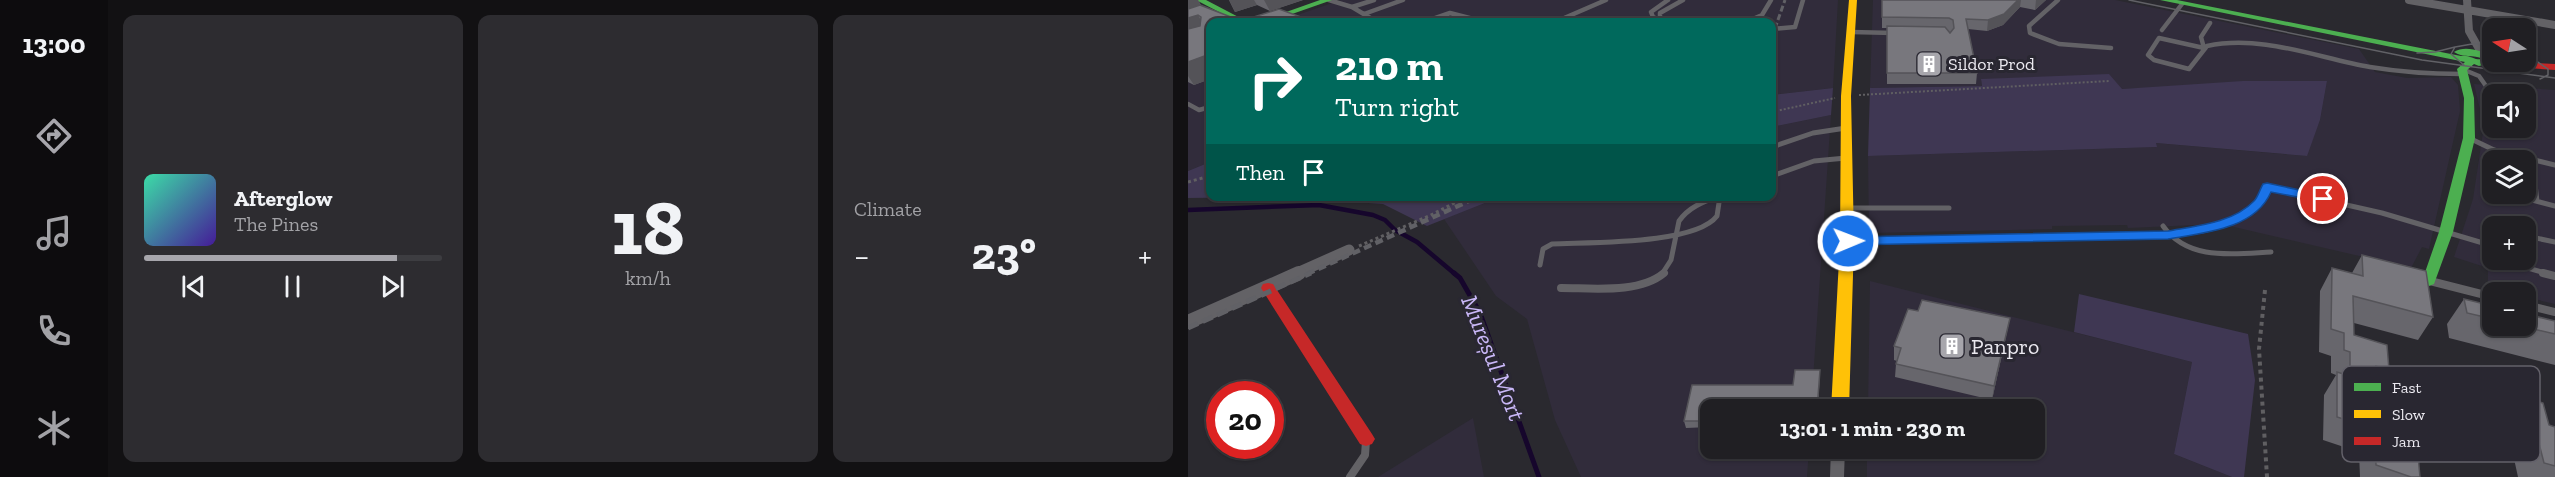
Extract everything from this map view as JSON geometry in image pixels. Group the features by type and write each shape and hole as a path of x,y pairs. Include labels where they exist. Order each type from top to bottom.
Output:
{"street":[{"path":"1200,0 1236,18"},
{"path":"1274,18 1328,0"},
{"path":"1841,399 1848,241 1846,96 1853,0"},
{"path":"2164,0 2474,60 2555,67"},
{"path":"2409,0 2555,25"},
{"path":"2429,281 2446,232 2469,138 2469,98 2474,60 2467,0"},
{"path":"2469,31 2474,60"},
{"path":"2536,63 2555,67"},
{"path":"1188,322 1349,250"},
{"path":"1268,288 1366,439"},
{"path":"1837,477 1838,459"}],"lane":[{"path":"1328,0 1352,7 1370,18"},
{"path":"1352,7 1374,0"},
{"path":"1364,14 1403,0"},
{"path":"1564,18 1606,0"},
{"path":"1660,18 1651,14 1654,8 1668,0"},
{"path":"1662,18 1660,13 1683,0"},
{"path":"1755,18 1762,15 1771,0"},
{"path":"1776,29 1795,27 1803,0"},
{"path":"2058,0 2028,26 2030,33 2063,45 2111,48"},
{"path":"2162,30 2182,4"},
{"path":"1288,13 1303,18"},
{"path":"1436,18 1450,13 1469,18"},
{"path":"2204,48 2201,37 2210,23"},
{"path":"1851,32 1905,33"},
{"path":"2204,48 2189,69 2154,60 2148,55 2159,38 2204,48 2220,42 2240,42 2372,67 2420,73 2474,60 2479,76 2485,84"},
{"path":"1188,104 1199,110 1206,108"},
{"path":"1776,146 1813,132 1847,128"},
{"path":"2469,138 2494,150"},
{"path":"1776,175 1814,161 1847,158"},
{"path":"2536,160 2555,165"},
{"path":"1848,241 2168,235 2214,227 2237,219 2260,203 2267,187 2382,213 2482,243"},
{"path":"2536,193 2537,201 2555,206"},
{"path":"1561,288 1624,286 1656,280 1666,272 1683,214 1692,206 1706,201"},
{"path":"1540,265 1543,249 1552,244 1676,236 1697,231 1714,221 1718,214 1719,201"},
{"path":"1847,208 1949,208"},
{"path":"2163,226 2168,235 2179,245 2203,251 2271,252"},
{"path":"2536,238 2555,242"},
{"path":"2535,270 2555,276"},
{"path":"2429,281 2482,294"},
{"path":"2536,307 2555,312"},
{"path":"1350,477 1368,447 1366,439"}],"path":[{"path":"1776,111 1846,96 2109,81"},
{"path":"1188,182 1206,177"},
{"path":"1349,250 1458,201"},
{"path":"2265,290 2259,349 2267,477"}],"shaded area":[{"path":"1341,0 1838,0 1833,88 1776,95 1776,18 1289,18"},
{"path":"1873,0 2115,0 2359,49 2375,72 2407,78 2451,77 2458,85 2460,111 2429,249 2422,247 2411,268 2230,226 2202,234 2195,225 2128,228 2127,225 2052,226 2052,229 1869,233 1868,156 2156,147 2155,143 2306,156 2320,120 2327,81 2122,89 1981,80 1982,86 1870,88"},
{"path":"1206,47 1206,164 1188,171 1188,53"},
{"path":"2109,74 2122,89 2243,81 2327,81 2320,120 2307,156 2156,143 2157,147 1868,156 1870,88 1982,86 1981,79"},
{"path":"2474,84 2482,85 2482,118"},
{"path":"1833,88 1831,115 1776,126 1776,95"},
{"path":"2536,89 2555,90 2555,304 2536,299 2536,282 2488,282 2488,270 2536,270 2536,216 2482,216 2482,266 2454,257 2473,199 2482,138 2536,138"},
{"path":"1831,115 1812,399 1700,399 1700,459 1808,459 1807,477 1581,477 1555,420 1527,319 1496,296 1444,219 1490,201 1776,201 1776,126"},
{"path":"1206,164 1206,198 1188,198 1188,171"},
{"path":"1339,201 1490,201 1427,226 1383,204"},
{"path":"1870,281 2192,362 2174,454 2232,477 1867,477 1867,459 2045,459 2045,399 1868,399"},
{"path":"2079,294 2248,334 2255,380 2244,477 2232,477 2174,454 2192,362 2074,332"},
{"path":"1473,418 1484,477 1378,477"}],"building":[{"path":"1882,0 2018,0 2004,14 1988,20 1966,19 1977,73 1887,73 1887,26 1945,27 1950,33 1954,28 1953,20 1949,18 1882,17"},
{"path":"1200,5 1233,18 1206,18 1206,55 1188,62 1188,29 1200,26 1201,17 1198,15 1188,18 1188,9"},
{"path":"1279,9 1304,18 1250,18"},
{"path":"2362,255 2426,271 2433,317 2353,296 2354,335 2387,345 2389,366 2350,366 2350,352 2344,350 2344,333 2331,329 2332,268 2363,276"},
{"path":"2464,299 2482,303 2482,316 2467,313"},
{"name":"Panpro","path":"1922,300 2010,318 1994,386 1896,364 1901,348 1894,346 1908,309 1918,311"},
{"path":"2536,316 2555,321 2555,334 2536,330"},
{"path":"1795,370 1820,370 1818,399 1700,399 1700,421 1684,421 1692,385 1793,385"},
{"path":"2337,372 2342,374 2342,419 2337,417"},
{"path":"2540,402 2543,403 2549,425 2555,427 2555,466 2544,463 2540,447"},
{"path":"2376,462 2419,462 2420,477 2411,477 2376,465"}],"waterway":[{"name":"Mureșul Mort","path":"1188,210 1319,205 1373,215 1385,220 1395,230 1417,242 1455,274"},
{"name":"Mureșul Mort","path":"1454,273 1460,278 1480,313 1539,477"}],"tram line":[{"path":"2129,0 2422,60 2465,66"},
{"path":"2455,47 2482,44"},
{"path":"2417,53 2435,52 2455,47"},
{"path":"2455,47 2451,54 2465,66"},
{"path":"2536,61 2548,69 2548,75 2545,77"},
{"path":"2465,66 2545,77"},
{"path":"2540,79 2545,77"},
{"path":"2545,77 2555,78"}],"railway":[{"path":"1776,26 1785,0"},
{"path":"1307,274 1469,201"},
{"path":"1188,328 1311,273"}],"traffic: fast":[{"path":"1200,0 1236,18"},
{"path":"1274,18 1328,0"},
{"path":"2164,0 2468,60"},
{"path":"2459,52 2479,53 2491,60 2479,63 2464,58"},
{"path":"2429,281 2446,232 2469,138 2469,98 2462,69 2472,61"}],"traffic: slow":[{"path":"1840,399 1847,241 1846,96 1853,0"}],"traffic: jam":[{"path":"2536,66 2555,67"},
{"path":"1268,288 1366,439"}],"place":[{"name":"Sildor Prod","path":"1929,64"},
{"name":"Panpro","path":"1952,346"}],"route":[{"path":"1848,241 2168,235 2214,227 2237,219 2260,203 2267,187 2323,199"}]}
